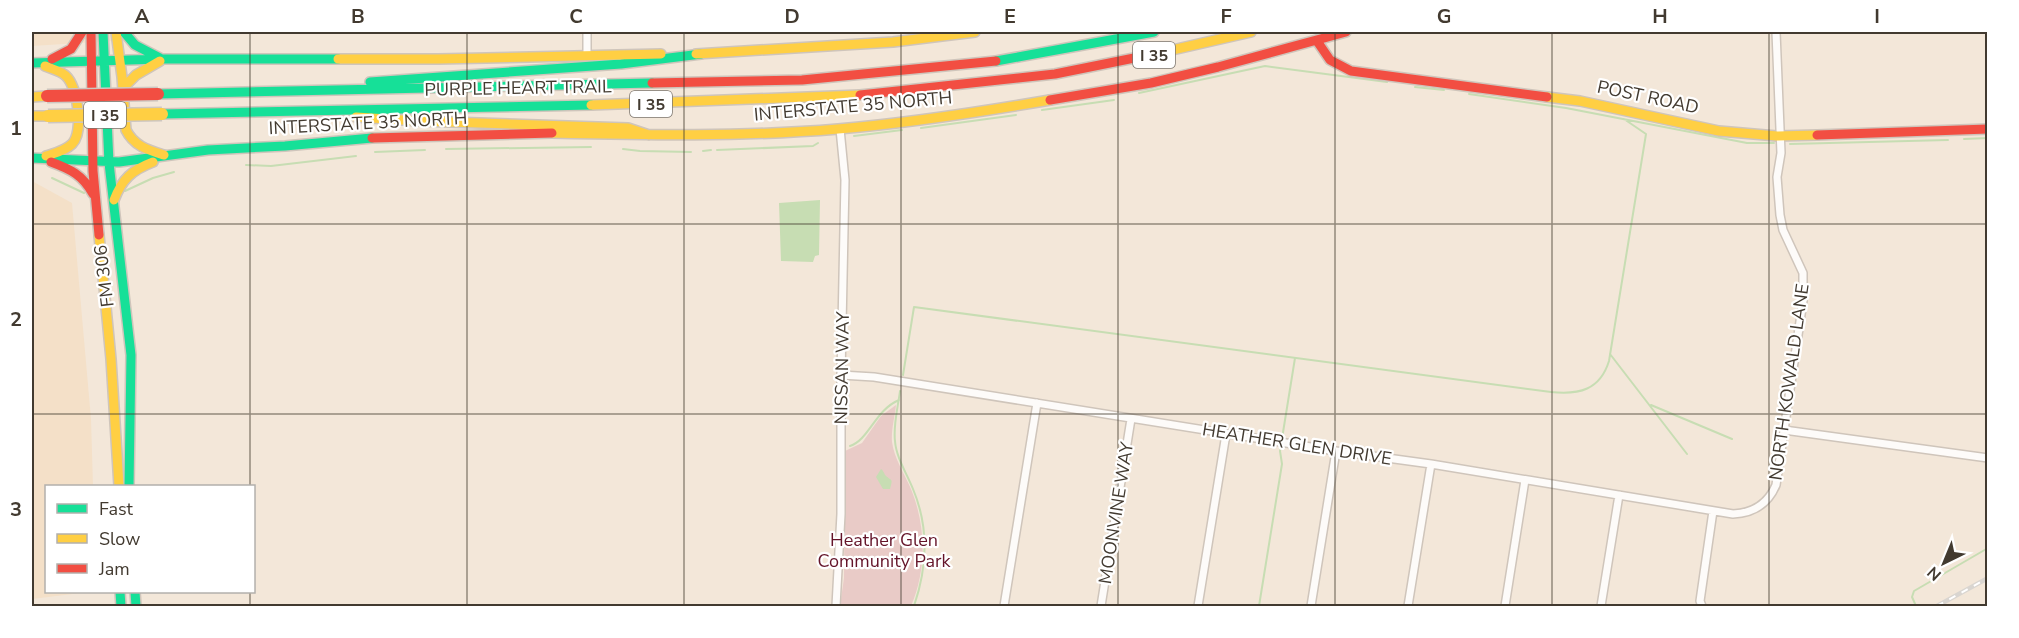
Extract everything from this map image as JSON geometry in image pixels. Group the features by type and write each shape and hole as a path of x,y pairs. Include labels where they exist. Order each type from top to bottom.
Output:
{"main road":[{"path":"32,63 62,56 69,52 82,32"},
{"name":"FM 306","path":"91,32 92,162 119,485"},
{"name":"FM 306","path":"103,32 109,162 131,355 129,485"},
{"path":"116,32 124,87 123,121 131,140 143,150 170,157"},
{"path":"124,32 129,42 135,47 162,59"},
{"path":"32,63 162,59 262,60 701,54 893,42 975,32"},
{"name":"PURPLE HEART TRAIL","path":"32,97 802,80 998,61 1154,32"},
{"name":"PURPLE HEART TRAIL","path":"32,116 651,104 845,97 1055,74 1158,54 1251,32"},
{"name":"INTERSTATE 35 NORTH","path":"34,158 109,162 170,157 208,150 386,137 533,133 649,135 777,133 840,129 993,110 1151,83 1346,32"},
{"name":"POST ROAD","path":"1317,41 1326,57 1335,66 1351,70 1580,101 1719,130 1779,136 1988,129"},
{"path":"158,94 271,85 427,80 652,61 701,54"},
{"path":"124,87 136,75 162,59"},
{"path":"32,63 69,76 73,83 80,125 79,133 69,146 56,153 34,158"},
{"path":"244,111 418,121 628,128 649,135"},
{"path":"113,203 121,181 130,171 170,157"},
{"path":"34,158 77,171 88,183 96,199"},
{"path":"107,323 127,322"}],"street":[{"path":"587,32 587,56"},
{"name":"NORTH KOWALD LANE","path":"1752,511 1763,504 1773,493 1776,484 1803,301 1803,273 1784,230 1777,190 1780,153 1776,32"},
{"name":"NISSAN WAY","path":"836,606 841,514 845,180 840,129"},
{"name":"HEATHER GLEN DRIVE","path":"841,375 874,377 1336,452 1431,464 1733,514 1752,511"},
{"path":"1004,606 1037,403"},
{"name":"MOONVINE WAY","path":"1101,606 1131,419"},
{"path":"1784,430 1988,458"},
{"path":"1198,606 1226,434"},
{"path":"1311,606 1336,452"},
{"path":"1408,606 1431,464"},
{"path":"1505,606 1525,480"},
{"path":"1601,606 1619,495"},
{"path":"1702,606 1700,601 1713,511"}],"shaded area":[{"path":"32,32 128,32 128,40 32,46"},
{"path":"32,181 72,203 91,419 93,485 45,485 45,593 81,593 32,599"},
{"path":"820,200 819,255 815,256 813,262 781,261 779,203"},
{"path":"881,469 891,480 890,489 883,489 876,477"}],"green space":[{"name":"Heather Glen Community Park","path":"896,405 892,433 893,448 916,503 922,533 922,562 916,592 911,606 840,606 844,578 845,451 862,443 881,416"}],"waterway":[{"path":"1139,93 1265,66 1387,82"},
{"path":"1415,87 1444,90"},
{"path":"1469,94 1566,108 1747,143 1774,143"},
{"path":"1042,110 1114,100"},
{"path":"921,128 1016,115"},
{"path":"903,375 914,307 1551,392 1579,391 1594,384 1605,371 1609,361 1646,134 1624,119"},
{"path":"854,136 902,130"},
{"path":"1964,139 1988,138"},
{"path":"1790,144 1948,140"},
{"path":"717,150 813,146 818,143"},
{"path":"446,149 591,147"},
{"path":"623,149 691,152"},
{"path":"375,152 425,150"},
{"path":"703,151 711,150"},
{"path":"246,165 271,166 356,156"},
{"path":"125,191 153,178 174,172"},
{"path":"52,178 84,193"},
{"path":"1610,354 1687,454"},
{"path":"1259,606 1282,464 1280,451 1295,358"},
{"path":"900,391 895,429 896,447 918,503 924,533 922,577 914,606"},
{"path":"850,446 857,443 884,411 899,400"},
{"path":"1651,405 1732,439"},
{"path":"1916,606 1912,597 1914,591 1988,548"}],"railway":[{"path":"1937,606 1988,578"}],"traffic: fast":[{"path":"103,32 109,163 131,355 129,485"},
{"path":"124,32 135,45 160,58"},
{"path":"996,61 1154,32"},
{"path":"370,82 621,64 701,54"},
{"path":"32,63 162,59 338,59"},
{"path":"158,94 652,83"},
{"path":"162,114 591,105"},
{"path":"32,158 119,162 208,150 372,138"},
{"path":"120,593 121,606"},
{"path":"135,593 136,606"}],"traffic: slow":[{"path":"116,32 126,130 137,144 164,155"},
{"path":"696,54 893,42 975,32"},
{"path":"1159,53 1251,32"},
{"path":"338,59 661,54"},
{"path":"124,87 136,75 160,61"},
{"path":"45,66 62,73 70,82 74,90 79,120 76,138 72,144 46,156"},
{"path":"591,105 860,95"},
{"path":"32,97 47,96"},
{"path":"1547,97 1580,101 1719,131 1777,136 1817,135"},
{"path":"552,133 695,135 802,132 865,127 1050,100"},
{"path":"48,116 162,114"},
{"path":"32,116 48,116"},
{"path":"356,117 628,128 649,135"},
{"path":"114,200 129,176 139,168 153,162"},
{"path":"99,235 111,359 119,485"}],"traffic: jam":[{"path":"52,59 71,49 82,32"},
{"path":"91,32 93,171 99,235"},
{"path":"1050,100 1151,83 1346,32"},
{"path":"1317,41 1330,60 1351,71 1547,97"},
{"path":"860,95 1055,74 1159,53"},
{"path":"652,83 802,80 996,61"},
{"path":"47,96 158,94"},
{"path":"1817,135 1988,129"},
{"path":"372,138 552,133"},
{"path":"51,162 75,174 85,182 93,194"}]}
